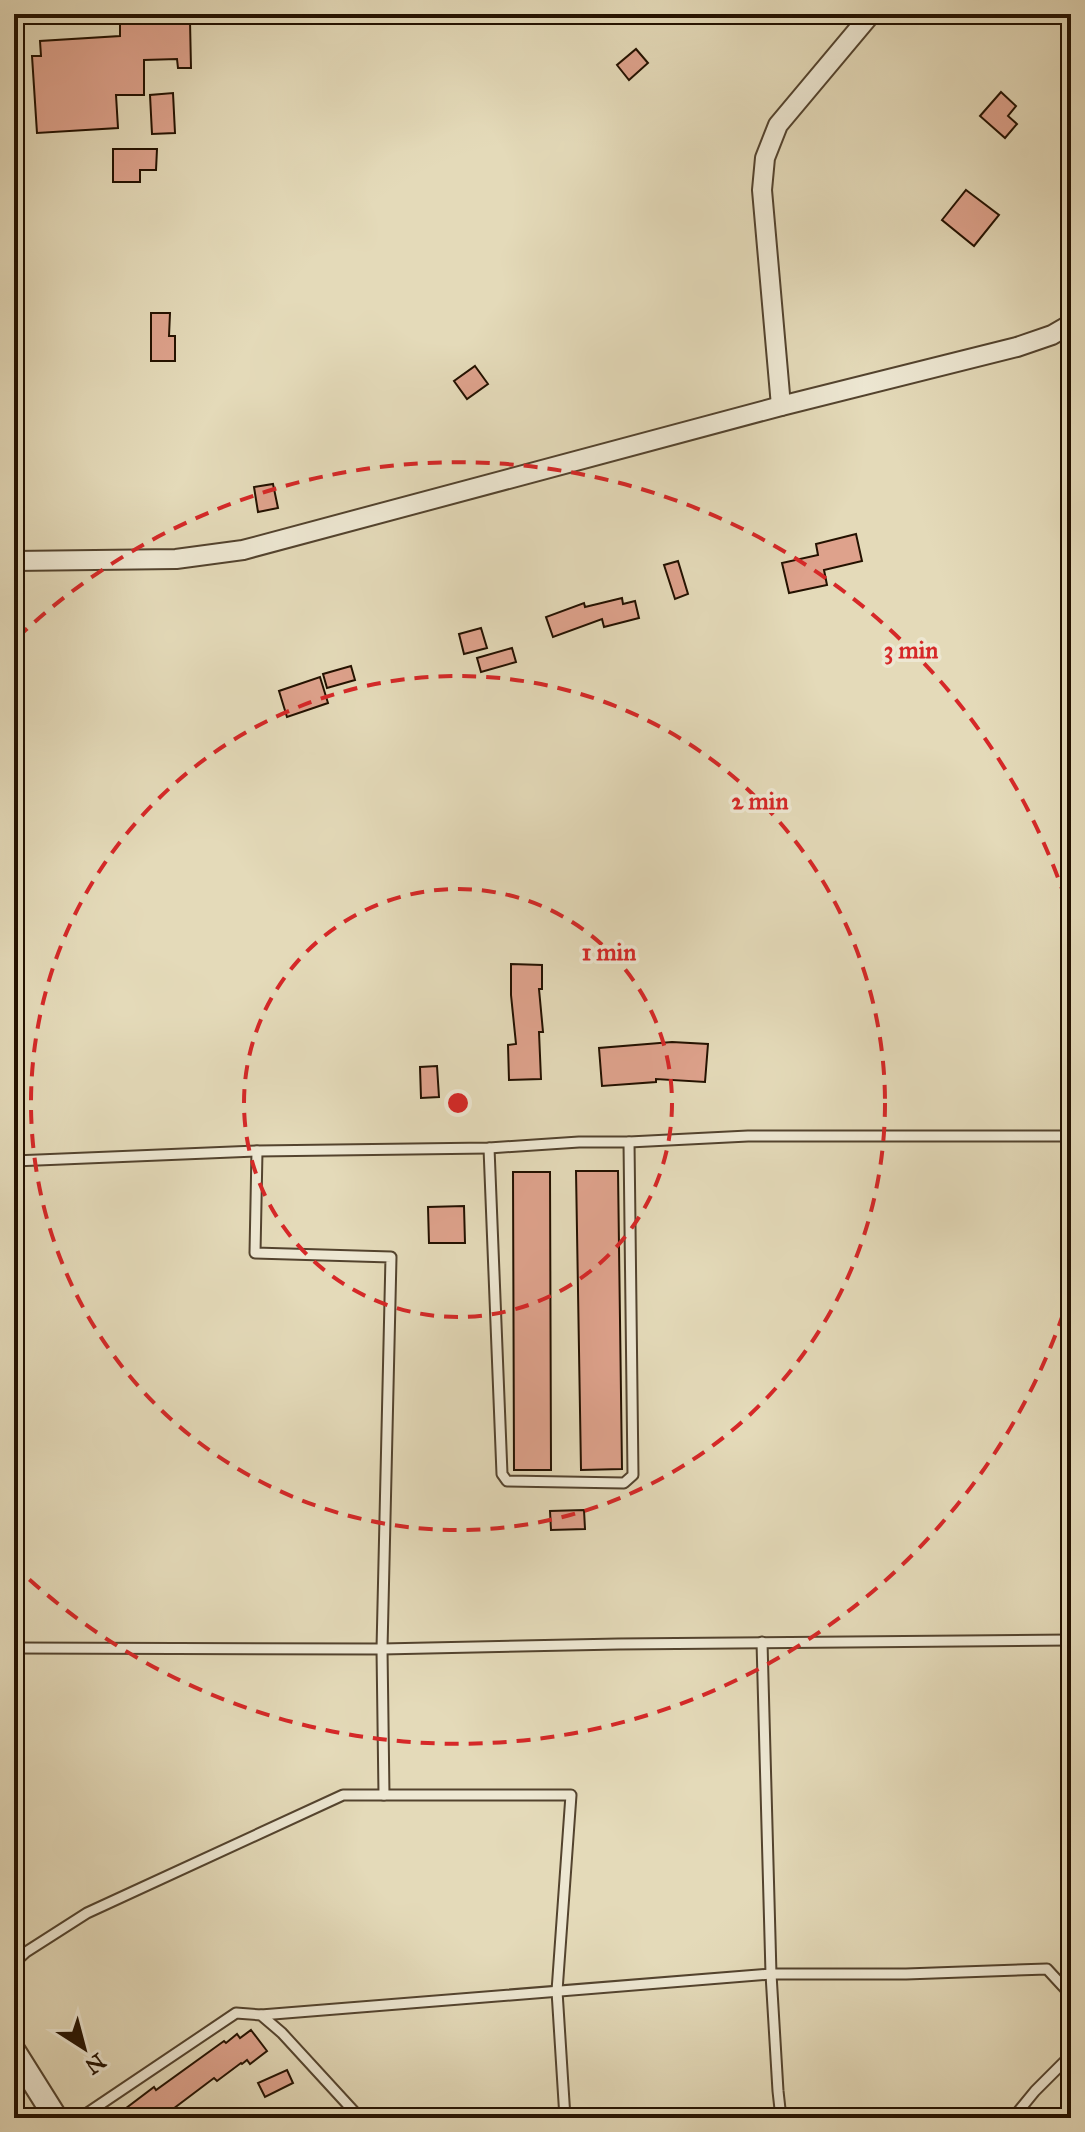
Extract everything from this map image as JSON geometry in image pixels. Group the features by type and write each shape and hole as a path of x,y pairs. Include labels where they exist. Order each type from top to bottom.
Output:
{"street":[{"path":"781,406 762,190 765,158 778,125 871,14"},
{"path":"14,561 176,559 243,550 781,406 1017,347 1052,335 1071,324"},
{"path":"14,2051 56,2118"}],"lane":[{"path":"14,1161 139,1154 489,1148 748,1136 1071,1136"},
{"path":"489,1148 502,1474 507,1481 624,1483 633,1475 629,1142"},
{"path":"257,1151 255,1253 391,1257 382,1649 384,1795"},
{"path":"14,1648 382,1649 1071,1640"},
{"path":"762,1642 771,1974 781,2118"},
{"path":"14,1963 87,1913 343,1795 571,1795 557,1991 565,2118"},
{"path":"80,2118 236,2013 261,2015 771,1974 906,1974 1047,1969 1071,1995"},
{"path":"261,2015 282,2033 360,2118"},
{"path":"1013,2118 1071,2055"}],"building":[{"path":"120,14 144,14 144,22 190,21 191,68 178,68 177,59 144,60 144,95 116,95 118,128 37,133 32,56 41,56 40,41 120,36"},
{"path":"636,49 648,63 629,80 617,65"},
{"path":"1001,92 1016,106 1008,116 1017,124 1005,138 980,116"},
{"path":"173,93 175,133 152,134 150,95"},
{"path":"113,149 157,149 156,170 140,170 140,182 113,182"},
{"path":"966,190 999,215 974,246 942,220"},
{"path":"151,313 170,313 169,336 175,336 175,361 151,361"},
{"path":"475,366 488,384 467,399 454,381"},
{"path":"273,484 278,508 258,512 254,487"},
{"path":"856,534 862,561 824,570 827,585 789,593 782,563 818,555 816,544"},
{"path":"678,561 688,594 675,599 664,565"},
{"path":"622,598 623,604 635,601 639,618 604,627 602,619 553,637 546,617 584,603 585,607"},
{"path":"481,628 487,648 464,654 459,634"},
{"path":"512,648 516,662 481,672 477,658"},
{"path":"351,666 355,680 327,688 323,674"},
{"path":"320,677 328,703 287,717 279,691"},
{"path":"511,964 542,965 542,989 539,989 543,1032 539,1032 541,1079 509,1080 508,1045 516,1044"},
{"path":"672,1042 708,1044 705,1082 656,1079 656,1082 602,1086 599,1048"},
{"path":"437,1066 439,1097 421,1098 420,1067"},
{"path":"576,1171 618,1171 622,1469 581,1470"},
{"path":"513,1172 550,1172 551,1470 514,1470"},
{"path":"464,1206 465,1243 429,1243 428,1207"},
{"path":"584,1510 585,1529 551,1530 550,1511"},
{"path":"251,2030 267,2051 250,2064 247,2060 217,2081 214,2078 161,2118 113,2118 224,2041 226,2043 237,2034 240,2038"},
{"path":"287,2070 293,2083 265,2097 258,2083"}]}
